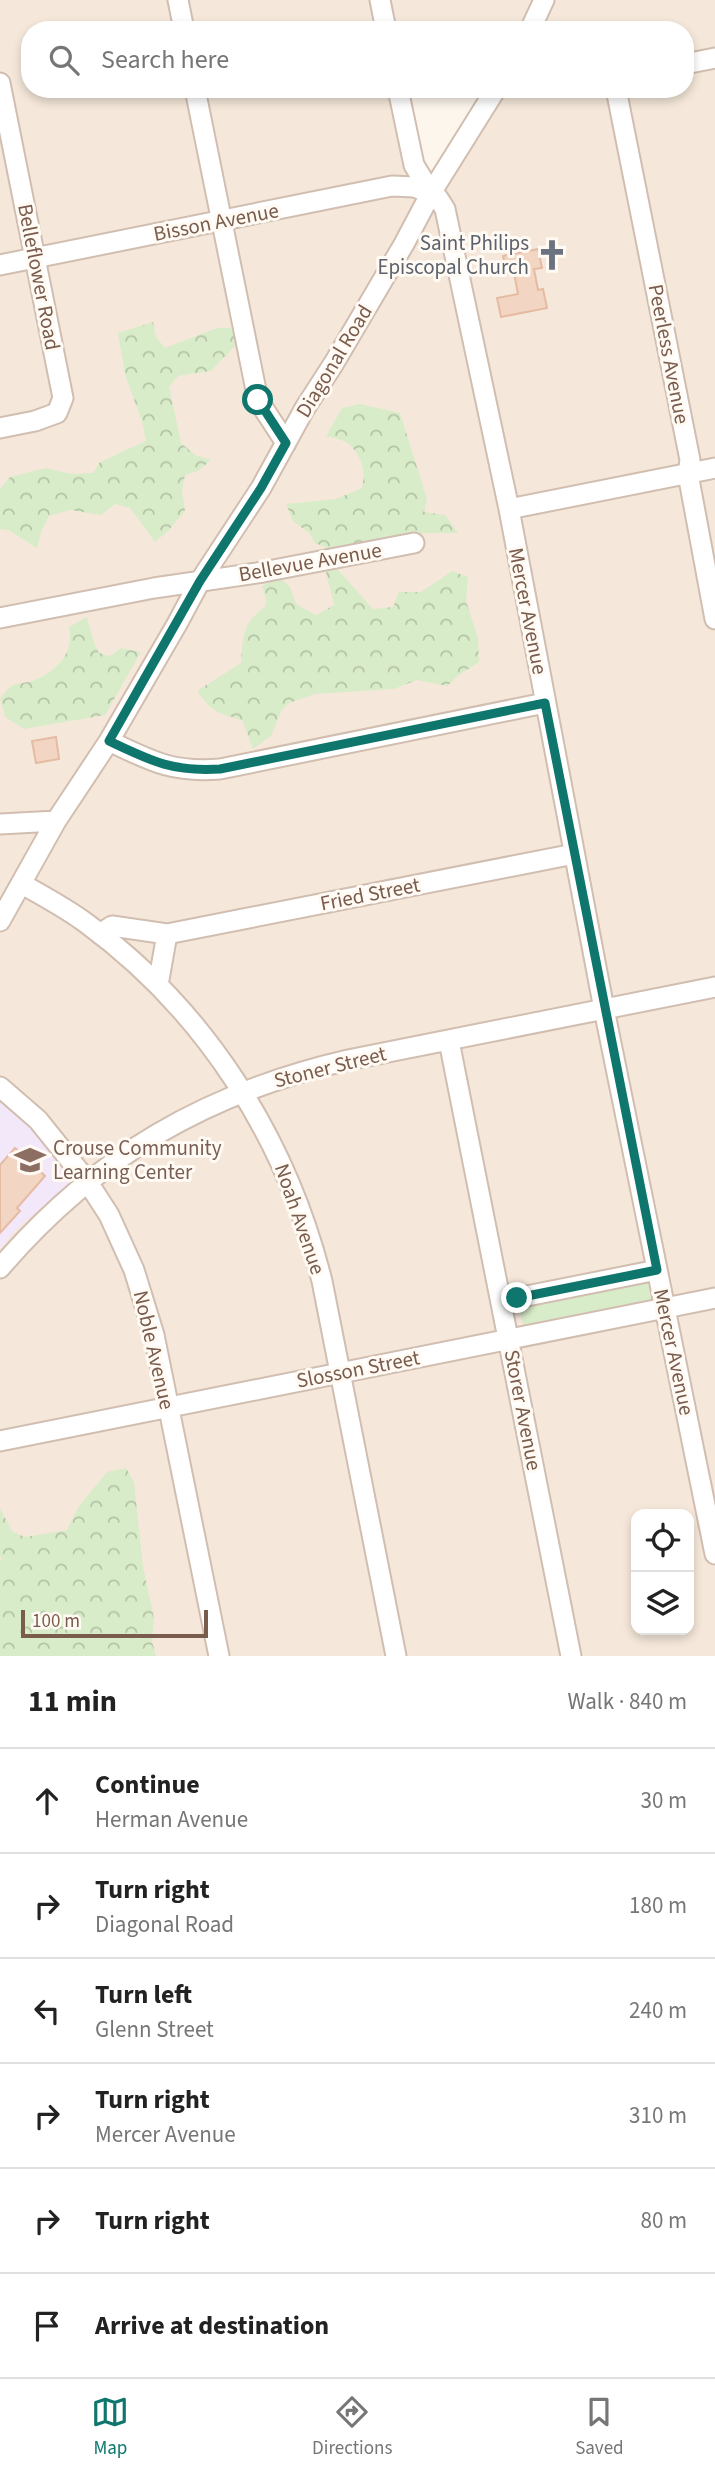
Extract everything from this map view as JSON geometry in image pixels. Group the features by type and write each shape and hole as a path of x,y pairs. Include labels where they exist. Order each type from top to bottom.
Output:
{"street":[{"path":"178,0 182,21"},
{"path":"380,0 384,21"},
{"path":"534,21 544,0"},
{"path":"694,62 715,58"},
{"name":"Belleflower Road","path":"0,83 62,398 57,413 35,421 0,428"},
{"path":"197,98 258,400 286,443"},
{"name":"Mercer Avenue","path":"400,98 414,166 445,209 509,509 604,1009 715,1554"},
{"name":"Diagonal Road","path":"0,921 56,821 109,741 200,581 253,500 404,244 431,193 490,98"},
{"name":"Peerless Avenue","path":"618,98 690,460 688,474 715,619"},
{"name":"Bisson Avenue","path":"0,265 392,186 414,187 431,193"},
{"path":"509,509 715,468"},
{"name":"Bellevue Avenue","path":"0,618 414,543"},
{"path":"109,741 170,768 210,769 545,703"},
{"path":"0,824 56,821"},
{"name":"Fried Street","path":"100,933 112,926 167,934 574,854"},
{"name":"Noah Avenue","path":"22,884 84,921 158,985 217,1054 243,1092 281,1160 313,1244 322,1281 396,1656"},
{"path":"158,985 167,934"},
{"name":"Stoner Street","path":"0,1268 51,1213 87,1181 155,1134 200,1110 243,1092 301,1071 715,987"},
{"name":"Storer Avenue","path":"449,1041 572,1656"},
{"name":"Noble Avenue","path":"0,1087 38,1120 87,1181 109,1215 134,1269 154,1335 219,1656"},
{"path":"502,1301 657,1270"},
{"name":"Slosson Street","path":"0,1441 715,1298"}],"shaded area":[{"path":"0,0 715,0 715,1656 0,1656","holes":["21,21 694,21 694,98 490,98 431,192 401,98 21,98"]},
{"name":"Crouse Community Learning Center","path":"0,1098 47,1140 74,1179 16,1230 0,1249"}],"green space":[{"path":"153,322 156,337 165,348 217,328 232,328 238,336 235,346 211,371 178,376 169,387 181,443 195,455 211,460 198,471 185,475 182,491 185,511 155,542 130,508 115,504 101,515 70,510 49,516 37,548 8,530 0,529 0,489 10,477 46,468 71,474 93,473 100,462 146,441 142,421 125,375 118,333"},
{"path":"360,404 400,413 427,499 424,512 445,515 458,533 425,533 337,552 315,543 309,533 293,521 286,504 336,499 362,488 363,470 357,454 347,443 326,436 342,408"},
{"path":"334,565 373,609 393,607 399,592 421,592 452,571 468,577 466,601 478,638 479,662 447,686 417,680 394,689 315,694 289,703 281,711 271,736 253,749 242,720 216,711 197,691 241,663 245,631 257,613 265,607 266,599 262,586 279,577 290,587 296,604 316,615 334,605 325,568"},
{"path":"87,617 99,653 110,656 121,648 141,652 105,715 24,729 5,717 0,698 12,686 35,680 57,666 67,652 69,627"},
{"path":"648,1282 652,1302 524,1329 519,1306"},
{"path":"126,1468 134,1482 143,1567 154,1618 152,1642 156,1656 0,1656 0,1509 13,1532 25,1537 67,1530 79,1506 107,1472"}],"building":[{"path":"538,249 542,268 534,269 538,290 543,289 547,308 501,317 497,298 518,294 514,273 507,274 503,256"},
{"path":"56,737 59,759 36,763 32,741"},
{"path":"15,1148 42,1170 45,1176 17,1208 20,1211 0,1233 0,1165"}],"place":[{"name":"Saint Philips Episcopal Church","path":"552,255"},
{"name":"Crouse Community Learning Center","path":"30,1160"}],"route":[{"path":"258,400 286,443 261,488 200,581 109,741 170,768 220,769 545,703 657,1270 517,1298"}]}
